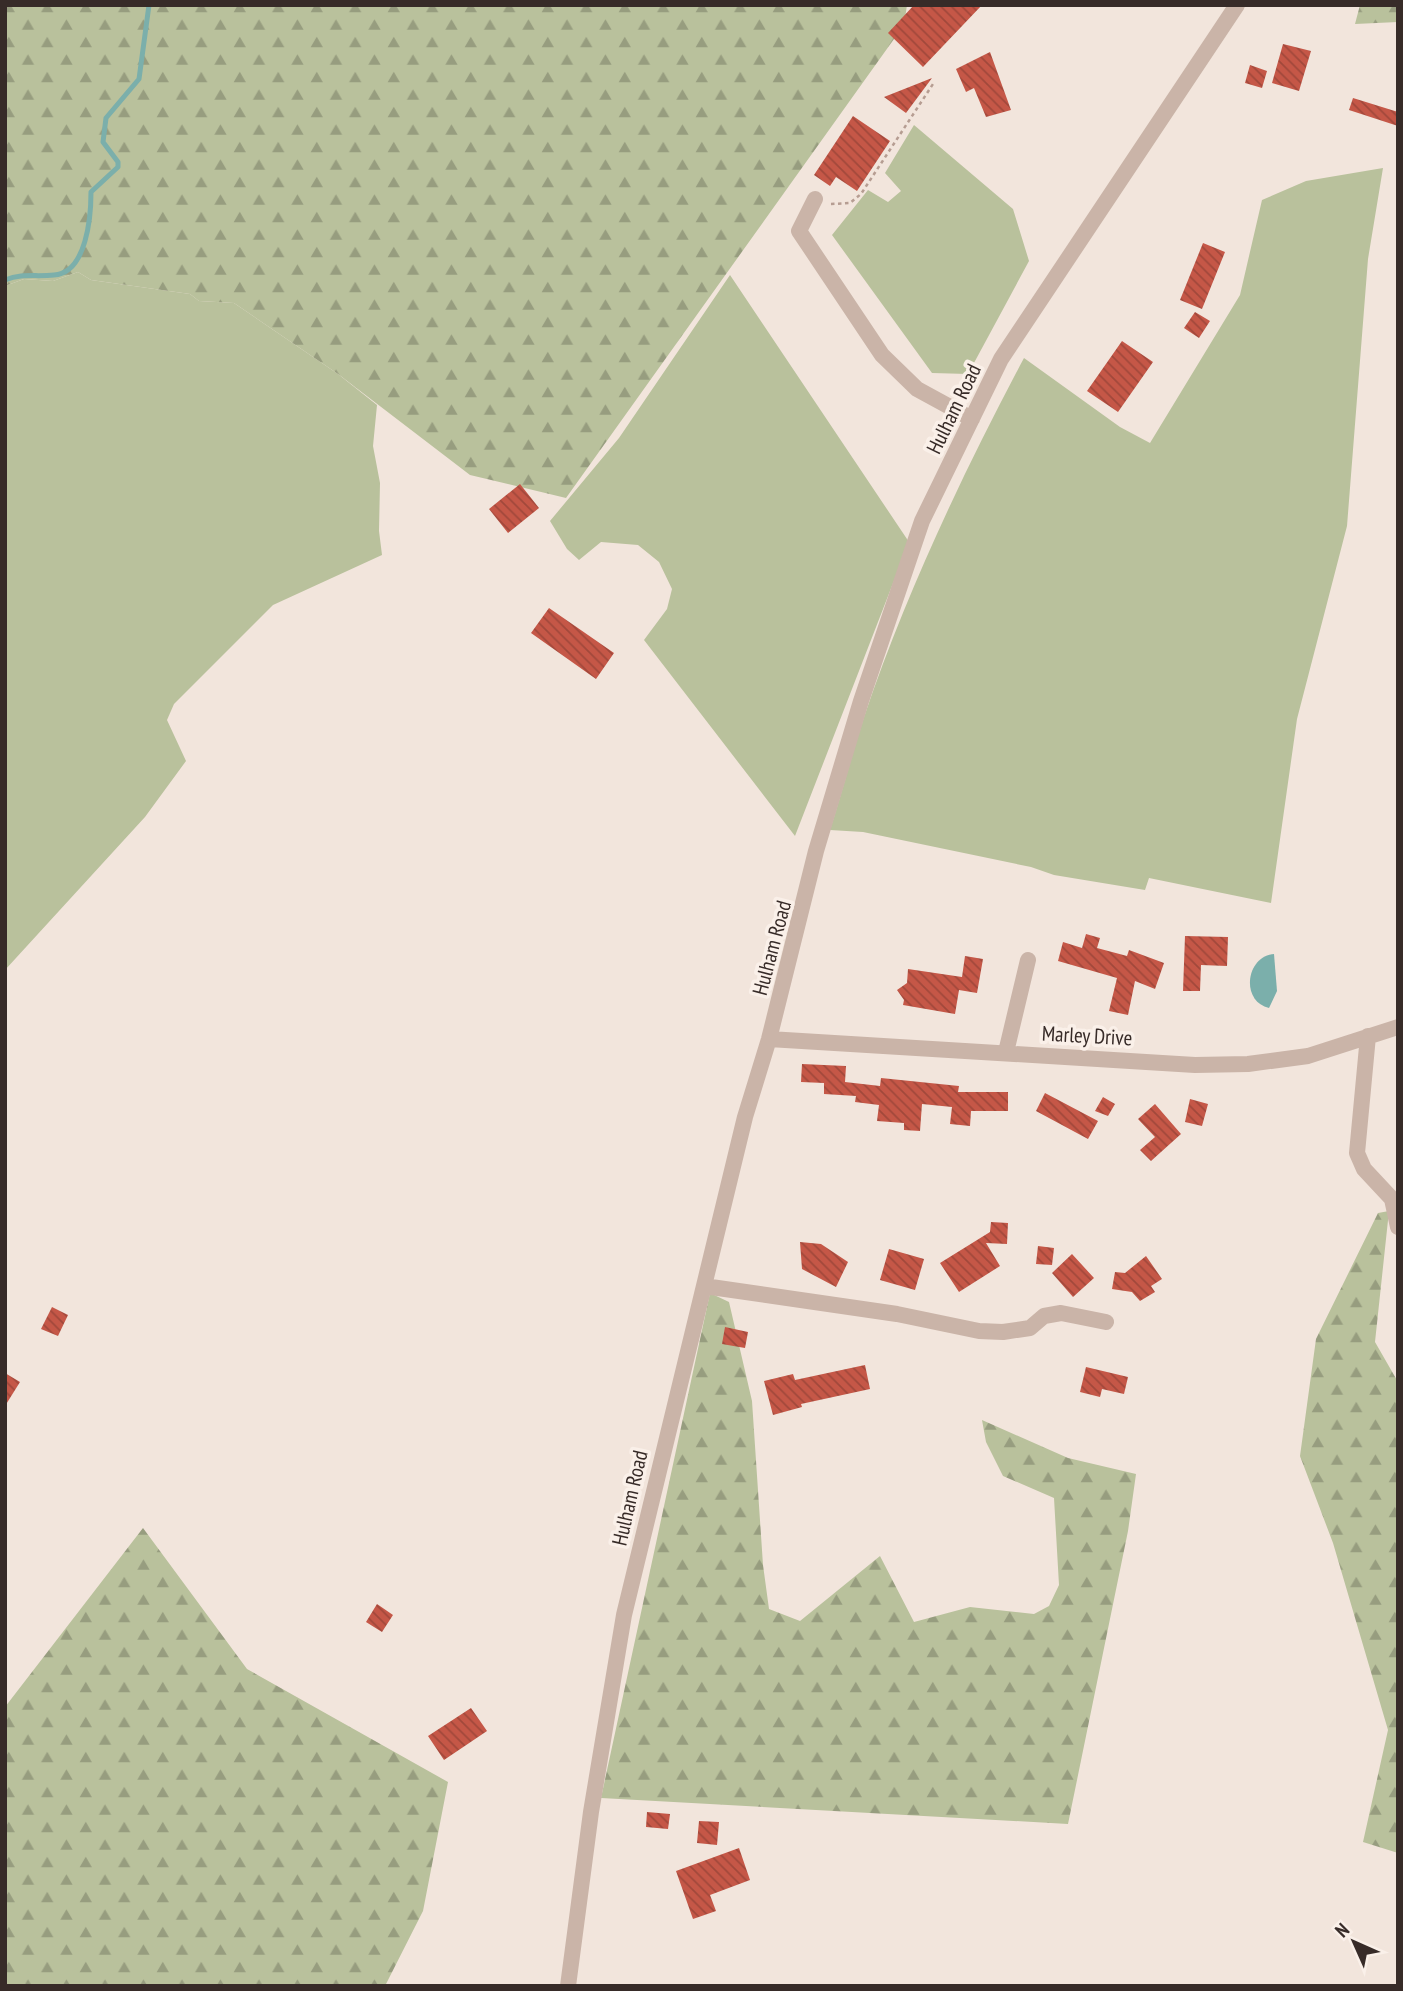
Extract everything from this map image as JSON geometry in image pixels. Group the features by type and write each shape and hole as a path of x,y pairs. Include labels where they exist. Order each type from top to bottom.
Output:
{"street":[{"name":"Hulham Road","path":"568,1986 591,1812 624,1615 745,1117 769,1039 816,851 861,701 922,522 1001,359 1237,5"},
{"path":"815,199 799,231 882,355 917,389 972,419"},
{"path":"1006,1052 1028,960"},
{"name":"Marley Drive","path":"769,1039 1195,1065 1248,1064 1308,1056 1398,1027"},
{"path":"1368,1036 1357,1153 1364,1169 1392,1199 1398,1227"},
{"path":"704,1286 897,1314 979,1331 1003,1332 1030,1328 1044,1317 1061,1313 1106,1322"}],"path":[{"path":"815,199 824,203 850,203 861,194 933,85"}],"green space":[{"path":"5,5 907,5 904,25 566,498 470,475 338,374 234,303 199,301 190,294 91,280 78,272 53,281 24,279 5,286"},
{"path":"1360,5 1398,5 1398,22 1355,24"},
{"path":"914,125 1013,209 1029,261 968,374 932,373 832,235 868,190 888,202 901,191 885,173"},
{"path":"1383,168 1368,259 1347,526 1297,719 1271,903 1149,878 1145,890 1054,875 1031,867 863,832 830,830 864,717 898,625 958,489 1024,358 1120,427 1150,443 1240,295 1262,200 1306,181"},
{"path":"78,272 91,280 190,294 199,301 234,303 338,374 377,405 373,446 380,483 379,531 382,555 273,605 174,704 167,720 186,761 145,817 5,970 5,286 24,279 53,281"},
{"path":"730,275 909,542 795,836 644,640 667,609 672,589 659,562 638,545 601,542 579,560 567,549 550,521 619,438"},
{"path":"1389,1211 1375,1342 1398,1382 1398,1853 1363,1842 1388,1730 1333,1543 1300,1456 1316,1339 1378,1213"},
{"path":"710,1293 729,1302 752,1401 763,1565 769,1609 800,1621 880,1556 914,1622 970,1607 1034,1614 1049,1606 1059,1585 1054,1498 1003,1476 986,1442 982,1420 1068,1458 1136,1474 1128,1531 1068,1824 601,1798"},
{"path":"143,1528 247,1669 448,1782 423,1911 385,1986 5,1986 5,1707"}],"water":[{"path":"1274,954 1277,991 1269,1008 1254,997 1250,979 1257,962"}],"building":[{"path":"914,5 982,5 923,67 888,33"},
{"path":"1283,44 1311,51 1299,91 1272,83"},
{"path":"990,52 1011,110 986,117 974,88 966,92 956,69"},
{"path":"1250,65 1267,71 1262,88 1245,83"},
{"path":"932,78 906,113 884,97"},
{"path":"1353,98 1398,112 1398,126 1349,110"},
{"path":"853,116 890,141 857,191 836,177 830,186 814,175"},
{"path":"1203,243 1225,252 1202,309 1180,300"},
{"path":"1195,312 1210,321 1199,338 1184,328"},
{"path":"1122,341 1153,362 1118,412 1087,391"},
{"path":"520,484 539,508 508,533 489,509"},
{"path":"549,608 614,653 596,679 531,633"},
{"path":"1086,934 1100,938 1097,948 1127,956 1129,950 1164,963 1155,989 1135,981 1128,1015 1109,1011 1117,978 1058,961 1063,942 1082,948"},
{"path":"1185,936 1228,937 1227,966 1201,965 1200,991 1183,991"},
{"path":"965,956 983,959 977,993 959,990 955,1014 903,1005 904,1000 897,990 907,983 908,969 962,977"},
{"path":"802,1064 846,1066 845,1082 880,1086 881,1078 959,1086 958,1092 1008,1092 1008,1111 971,1111 970,1126 950,1124 952,1107 922,1104 920,1131 904,1130 904,1123 877,1121 879,1105 855,1102 856,1096 824,1094 824,1083 801,1082"},
{"path":"1045,1093 1098,1121 1088,1139 1036,1111"},
{"path":"1103,1097 1115,1104 1108,1116 1095,1111"},
{"path":"1190,1099 1208,1104 1202,1126 1185,1122"},
{"path":"1155,1104 1181,1134 1151,1161 1140,1150 1155,1137 1138,1119"},
{"path":"991,1222 1008,1223 1007,1244 986,1243 1000,1266 959,1292 940,1263 990,1232"},
{"path":"800,1242 821,1244 848,1262 836,1287 802,1269"},
{"path":"1038,1246 1054,1248 1052,1265 1036,1264"},
{"path":"889,1249 924,1259 915,1290 880,1280"},
{"path":"1072,1254 1094,1278 1073,1297 1052,1273"},
{"path":"1146,1256 1162,1279 1151,1286 1155,1292 1140,1301 1132,1292 1112,1289 1115,1272 1125,1273"},
{"path":"52,1307 68,1315 58,1336 41,1329"},
{"path":"725,1327 748,1332 745,1348 722,1344"},
{"path":"865,1365 870,1389 801,1404 802,1407 773,1415 764,1381 793,1374 795,1380"},
{"path":"1086,1367 1128,1377 1124,1394 1102,1389 1100,1397 1080,1392"},
{"path":"5,1373 20,1382 5,1406"},
{"path":"377,1604 393,1615 382,1632 366,1622"},
{"path":"471,1708 487,1731 444,1760 428,1736"},
{"path":"647,1812 670,1814 668,1829 646,1827"},
{"path":"699,1821 719,1822 717,1845 697,1843"},
{"path":"739,1848 750,1880 710,1895 716,1911 693,1919 676,1871"}],"waterway":[{"path":"5,280 65,272 80,254 88,228 91,192 118,167 118,162 103,142 106,118 139,79 149,5"}]}
